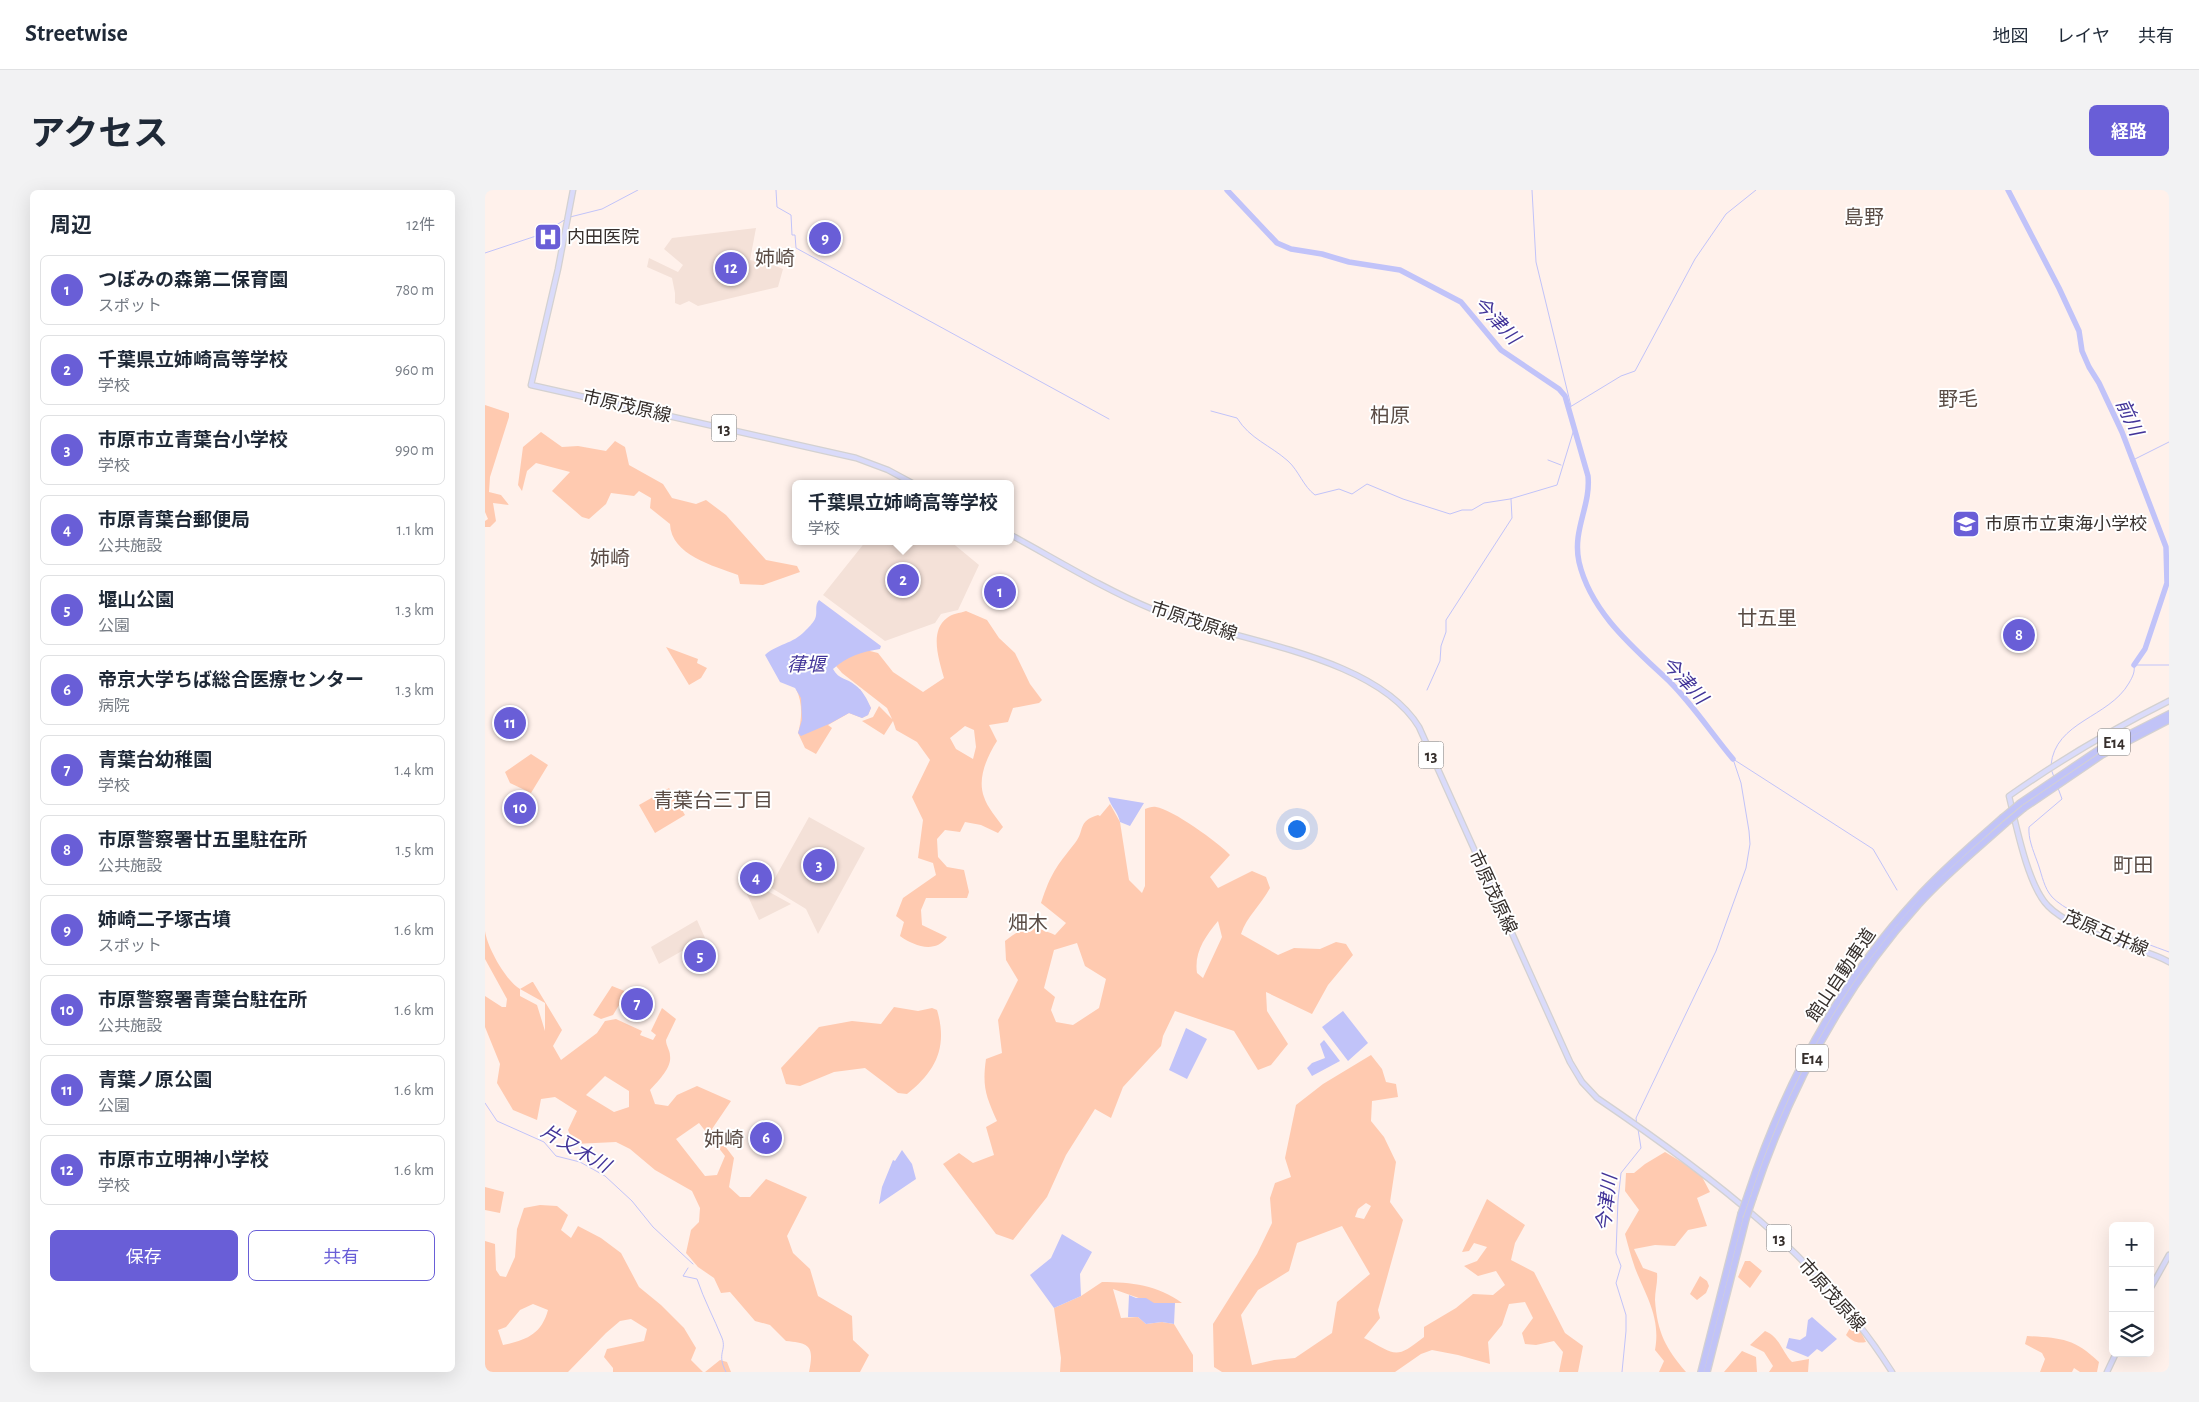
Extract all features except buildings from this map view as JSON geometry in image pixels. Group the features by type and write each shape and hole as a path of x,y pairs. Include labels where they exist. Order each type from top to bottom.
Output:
{"highway":[{"name":"館山自動車道","path":"1701,1372 1741,1214 1810,1060 1849,995 1893,930 1956,858 2022,806 2098,750 2169,714"},
{"name":"館山自動車道","path":"2062,776 2169,720"},
{"name":"館山自動車道","path":"1707,1372 1746,1219 1750,1196"}],"main road":[{"name":"市原茂原線","path":"573,190 558,270 531,384 856,458 888,470 907,480"},
{"name":"市原茂原線","path":"1014,537 1153,609 1329,664 1383,689 1397,700 1419,727 1572,1067 1591,1094 1734,1198 1775,1234 1849,1310 1893,1372"},
{"name":"茂原五井線","path":"2169,701 2120,726 2056,763 2009,796 2034,887 2048,906 2063,917 2120,944 2150,952 2169,962"},
{"path":"2154,1282 2169,1255"},
{"path":"2107,1372 2114,1357"}],"shaded area":[{"name":"内田医院","path":"552,227 559,230 554,247 538,242 541,231"},
{"path":"756,228 750,260 769,263 783,269 778,287 698,306 689,301 680,305 675,303 672,278 647,267 649,258 678,272 683,265 664,249 672,238"},
{"path":"485,405 509,413 490,477 489,492 501,495 509,505 493,503 496,521 490,527 485,527 485,521 488,519 485,512"},
{"path":"541,432 562,447 578,446 606,451 615,441 625,447 629,465 663,484 672,498 696,504 706,500 726,515 766,560 797,566 800,572 763,585 740,584 738,575 695,558 678,544 672,535 670,524 650,508 651,498 639,491 634,496 611,493 606,504 589,519 582,517 552,491 570,472 536,463 527,471 522,491 518,485 523,447"},
{"path":"863,545 955,545 979,565 958,610 941,614 935,623 885,641 823,595"},
{"path":"966,611 987,620 999,638 1015,653 1030,684 1042,700 1039,703 1013,708 1008,722 989,725 997,741 984,768 982,790 987,805 1003,827 998,833 981,825 965,822 960,832 945,830 937,839 938,857 947,867 964,870 969,892 967,898 926,898 921,910 922,925 947,937 937,945 924,947 900,936 904,922 896,916 903,898 936,875 933,863 918,858 923,820 912,797 930,760 917,742 896,730 893,721 884,735 862,721 873,717 879,706 892,719 887,708 842,673 836,666 844,659 866,650 878,653 893,672 923,692 944,678 937,646 938,630 941,624 951,615","holes":["965,726 974,730 976,747 973,759 956,749 950,738"]},
{"path":"666,647 698,659 697,663 707,668 701,678 689,685"},
{"path":"796,689 860,689 871,708 868,715 862,718 849,713 828,725 832,728 816,754 805,748 798,733 801,711"},
{"path":"531,754 548,765 531,793 510,783 505,772"},
{"path":"669,788 685,815 655,833 639,805"},
{"path":"1110,804 1120,822 1129,880 1142,893 1145,886 1145,809 1155,807 1184,820 1230,855 1210,877 1218,888 1252,871 1266,877 1270,888 1241,934 1278,955 1294,948 1320,949 1336,942 1346,944 1353,955 1328,985 1312,1014 1266,992 1267,1011 1288,1044 1271,1065 1258,1070 1234,1031 1175,1011 1163,1036 1161,1046 1123,1087 1111,1118 1095,1109 1066,1155 1047,1197 1013,1240 996,1234 943,1164 959,1153 973,1163 994,1155 986,1127 997,1121 986,1091 984,1077 986,1059 1002,1053 998,1020 1018,980 1006,960 1005,941 1018,932 1029,928 1040,929 1055,935 1066,923 1041,903 1051,877 1078,839 1084,823 1091,817 1100,816","holes":["1218,921 1222,937 1203,978 1197,973 1197,958 1201,945","1077,943 1085,966 1106,979 1099,1008 1073,1025 1056,1022 1051,1010 1055,997 1044,988 1054,950"]},
{"path":"809,817 865,848 818,934 806,909 770,887"},
{"path":"751,882 791,904 759,920 745,890"},
{"path":"697,920 705,938 659,964 651,947"},
{"path":"485,931 493,954 509,979 520,989 533,982 562,1030 553,1046 561,1060 597,1033 605,1021 616,1019 642,1031 640,1035 653,1040 656,1035 651,1031 662,1008 676,1019 666,1040 670,1054 669,1065 650,1090 655,1104 668,1106 677,1095 697,1086 731,1101 712,1129 734,1158 729,1187 740,1197 750,1197 766,1179 807,1197 787,1236 793,1253 810,1269 818,1296 852,1316 853,1340 869,1355 860,1372 809,1372 811,1352 806,1345 786,1341 770,1325 755,1321 730,1292 721,1293 714,1278 698,1267 686,1253 691,1230 699,1222 700,1208 692,1191 655,1170 630,1149 616,1142 574,1144 568,1130 577,1111 555,1097 541,1099 537,1120 513,1110 497,1083 500,1064 485,1027 485,996 502,1007 506,1007 507,999 485,959","holes":["520,989 545,1003 545,1031 537,1005 520,996","605,1076 629,1091 629,1107 614,1112 586,1095","699,1123 725,1156 717,1175 705,1176 676,1139"]},
{"path":"706,941 715,960 692,971 684,954"},
{"path":"612,986 627,992 613,1015 601,1019 593,1015"},
{"path":"894,1007 918,1011 932,1008 937,1010 940,1023 940,1047 937,1057 925,1076 907,1094 898,1093 865,1068 834,1072 800,1086 786,1084 781,1068 819,1027 852,1021 881,1024"},
{"path":"1371,1055 1382,1069 1386,1082 1396,1084 1398,1097 1372,1101 1371,1121 1384,1137 1396,1162 1390,1202 1403,1220 1378,1310 1380,1318 1364,1338 1389,1351 1400,1352 1406,1350 1424,1337 1424,1327 1456,1308 1473,1294 1493,1295 1505,1285 1496,1271 1478,1276 1464,1266 1477,1261 1487,1247 1474,1243 1469,1251 1462,1252 1487,1199 1525,1225 1515,1243 1511,1260 1534,1272 1565,1333 1583,1346 1578,1372 1559,1372 1563,1352 1554,1341 1536,1345 1525,1344 1522,1333 1533,1318 1525,1302 1509,1304 1502,1325 1488,1342 1490,1364 1432,1350 1421,1354 1395,1372 1222,1372 1214,1367 1213,1324 1257,1254 1272,1223 1270,1198 1275,1183 1291,1177 1285,1158 1296,1105 1323,1084","holes":["1366,1203 1371,1206 1364,1219 1355,1217 1358,1209","1342,1226 1370,1274 1337,1302 1332,1333 1295,1358 1252,1365 1241,1315 1258,1290 1289,1271 1297,1243"]},
{"path":"1665,1152 1700,1173 1710,1192 1697,1198 1707,1226 1688,1230 1675,1246 1655,1245 1634,1249 1643,1268 1657,1273 1655,1300 1660,1331 1673,1356 1686,1372 1659,1372 1664,1361 1655,1350 1656,1328 1654,1317 1635,1268 1625,1234 1639,1210 1625,1191 1626,1173 1634,1173"},
{"path":"485,1187 504,1192 500,1213 485,1210"},
{"path":"540,1205 557,1206 568,1215 561,1230 571,1238 578,1226 601,1238 621,1253 639,1287 661,1305 684,1328 696,1348 691,1360 703,1372 613,1372 613,1368 604,1357 607,1349 644,1341 647,1329 631,1319 620,1321 568,1372 485,1372 485,1241 495,1244 496,1270 500,1276 506,1277 515,1257 517,1229 524,1208","holes":["533,1304 548,1310 537,1331 519,1341 503,1345 498,1330 506,1327 520,1310"]},
{"path":"1745,1261 1750,1261 1762,1271 1750,1288 1738,1277"},
{"path":"1700,1276 1707,1281 1709,1286 1706,1293 1697,1300 1690,1294"},
{"path":"1102,1282 1154,1288 1182,1303 1153,1303 1113,1289 1121,1318 1138,1317 1146,1324 1162,1322 1174,1324 1193,1355 1193,1372 1060,1372 1061,1358 1054,1308 1081,1296"},
{"path":"1853,1323 1858,1326 1866,1342 1855,1342 1846,1335"},
{"path":"1765,1331 1774,1337 1792,1362 1809,1359 1808,1372 1769,1372 1773,1366 1764,1352 1750,1345"},
{"path":"2027,1336 2058,1339 2082,1348 2099,1362 2097,1372 2080,1372 2074,1368 2072,1372 2040,1372 2045,1359 2042,1353 2025,1344"},
{"path":"1742,1351 1756,1357 1757,1372 1724,1372"},
{"path":"720,1360 727,1362 731,1372 705,1372"}],"water":[{"name":"葎堰","path":"819,600 881,646 880,649 849,658 833,669 840,677 858,687 863,693 871,708 868,715 862,718 849,713 801,736 798,733 802,720 801,698 795,688 780,682 765,655 795,639 812,624"},
{"path":"1108,797 1144,803 1130,826 1120,822"},
{"path":"1343,1011 1368,1043 1348,1061 1322,1027"},
{"path":"1186,1028 1207,1039 1187,1079 1169,1070"},
{"path":"1324,1040 1340,1061 1312,1076 1307,1068 1312,1063 1325,1058 1320,1044"},
{"path":"902,1150 912,1164 916,1179 879,1204 882,1187 893,1160 895,1161"},
{"path":"1062,1234 1092,1252 1080,1274 1081,1296 1054,1308 1030,1275 1051,1258"},
{"path":"1129,1295 1136,1298 1146,1298 1154,1303 1175,1303 1174,1324 1162,1322 1146,1324 1138,1317 1128,1317"},
{"path":"1812,1317 1837,1339 1822,1352 1817,1349 1808,1357 1786,1348 1789,1338 1800,1340 1806,1336 1808,1320"}],"waterway":[{"path":"570,217 602,209 638,190"},
{"path":"776,190 777,207 791,215 792,235 795,235 796,248 1109,419"},
{"name":"今津川","path":"1227,190 1277,243 1291,249 1322,254 1349,262 1400,270 1461,302 1501,350 1559,389 1565,396 1588,476 1587,498 1577,550 1585,580 1593,597 1615,628 1670,682 1695,710 1733,759"},
{"path":"1532,190 1536,262 1571,406"},
{"path":"1570,407 1621,376 1635,371 1695,259 1726,214 1756,190"},
{"name":"前川","path":"2008,190 2079,331 2082,351 2122,432 2166,547 2167,583 2145,649 2134,665"},
{"path":"485,253 542,234 566,219"},
{"path":"1211,411 1237,418 1254,437 1288,461 1315,495 1339,489 1352,494 1367,484 1403,499 1450,514 1462,510 1472,510 1484,503 1510,499 1557,485 1575,426"},
{"path":"2131,461 2169,442"},
{"path":"1548,460 1561,465"},
{"path":"1427,690 1440,661 1441,646 1446,632 1446,620 1512,518 1511,499"},
{"path":"2051,765 2055,750 2062,739 2072,729 2120,695 2132,678 2134,665 2169,665"},
{"path":"1733,759 1873,849 1897,890"},
{"name":"今津川","path":"1637,1125 1636,1118 1716,951 1746,868 1750,844 1749,831 1741,783 1733,759"},
{"path":"2051,769 2054,777"},
{"path":"2058,788 2062,799 2029,827 2031,844 2049,893 2069,910 2086,919 2169,952"},
{"name":"片又木川","path":"485,1103 497,1121 544,1142 556,1156 580,1162 605,1176 632,1201 653,1227 693,1264"},
{"name":"今津川","path":"1622,1372 1626,1315 1616,1283 1621,1266 1616,1253 1618,1200 1621,1173 1641,1148 1638,1129"},
{"name":"片又木川","path":"688,1268 683,1276 697,1279 722,1338 722,1360 726,1372"}],"place":[{"name":"内田医院","path":"548,237"},
{"name":"姉崎二子塚古墳","path":"825,238"},
{"name":"市原市立明神小学校","path":"731,268"},
{"name":"市原市立東海小学校","path":"1966,524"},
{"name":"千葉県立姉崎高等学校","path":"903,580"},
{"name":"つぼみの森第二保育園","path":"1000,592"},
{"name":"市原警察署廿五里駐在所","path":"2019,635"},
{"name":"青葉ノ原公園","path":"510,723"},
{"name":"市原警察署青葉台駐在所","path":"520,808"},
{"name":"市原市立青葉台小学校","path":"819,865"},
{"name":"市原青葉台郵便局","path":"756,878"},
{"name":"堰山公園","path":"700,956"},
{"name":"青葉台幼稚園","path":"637,1004"},
{"name":"帝京大学ちば総合医療センター","path":"766,1138"}],"district":[{"name":"島野","path":"1864,217"},
{"name":"姉崎","path":"775,258"},
{"name":"野毛","path":"1958,399"},
{"name":"柏原","path":"1390,415"},
{"name":"姉崎","path":"610,558"},
{"name":"廿五里","path":"1767,618"},
{"name":"青葉台三丁目","path":"713,800"},
{"name":"町田","path":"2133,865"},
{"name":"畑木","path":"1028,923"},
{"name":"姉崎","path":"724,1139"}]}
